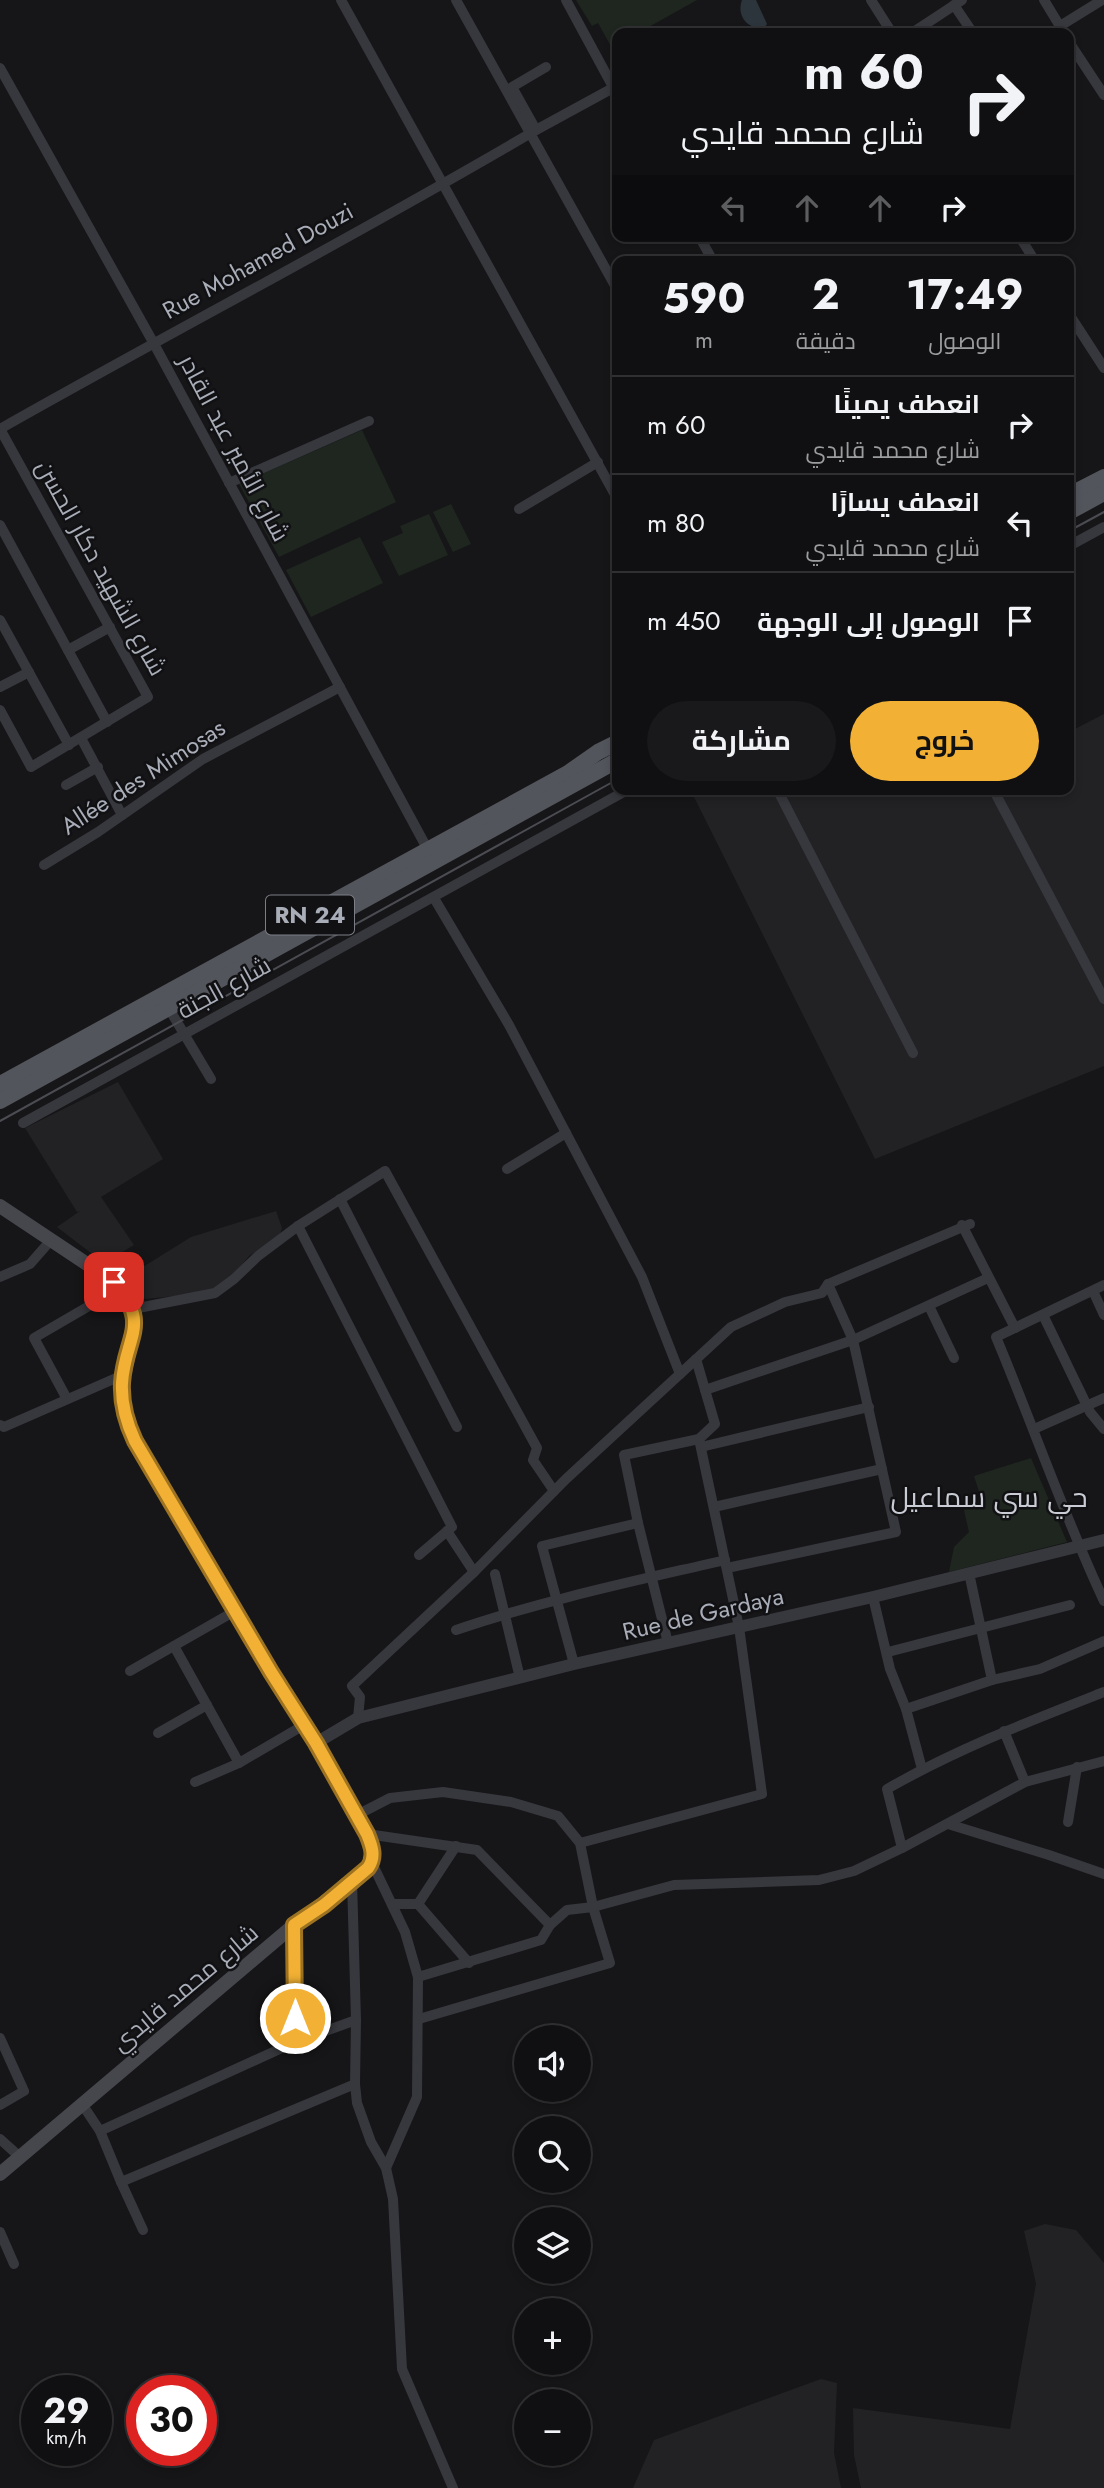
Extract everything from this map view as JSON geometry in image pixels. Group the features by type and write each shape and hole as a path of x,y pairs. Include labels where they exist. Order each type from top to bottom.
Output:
{"main road":[{"path":"1074,492 1104,477"},
{"path":"1074,509 1104,493"},
{"name":"RN 24","path":"0,1084 568,773 612,745"},
{"name":"RN 24","path":"0,1101 612,763"},
{"path":"0,1206 109,1278 120,1288 133,1309 133,1335 123,1375 123,1404 135,1441 357,1815 372,1848 372,1863"},
{"name":"شارع محمد قايدي","path":"0,2174 294,1925 372,1863"}],"street":[{"path":"341,0 612,489"},
{"path":"456,0 533,132 612,280"},
{"path":"566,0 612,86"},
{"path":"1044,0 1061,28"},
{"path":"1065,28 1102,0"},
{"path":"874,1 889,28"},
{"path":"919,28 958,2 971,28"},
{"path":"1074,50 1104,95"},
{"path":"533,132 512,87 547,67"},
{"name":"شارع الأمير عبد القادر","path":"0,68 153,342 428,850"},
{"name":"Rue Mohamed Douzi","path":"0,429 533,132 612,93"},
{"path":"1074,322 1104,368"},
{"path":"229,484 369,421"},
{"name":"شارع الشهيد دكار الحسن","path":"0,429 148,697 31,767 0,710"},
{"path":"519,509 597,462"},
{"path":"0,525 107,722"},
{"path":"1074,543 1104,527"},
{"path":"0,549 10,543"},
{"path":"0,620 69,744"},
{"path":"68,650 110,627"},
{"path":"0,687 29,672"},
{"name":"Allée des Mimosas","path":"44,864 203,759 340,687"},
{"path":"81,738 122,815"},
{"path":"66,785 98,767"},
{"name":"شارع الجنة","path":"23,1123 618,795"},
{"path":"780,795 913,1053"},
{"path":"996,795 1104,999"},
{"path":"434,898 509,1025 642,1277 680,1374"},
{"path":"168,1007 211,1079"},
{"path":"508,1169 566,1133"},
{"path":"133,1309 215,1293 258,1256 299,1226 381,1172 387,1172 536,1446 533,1460 554,1491"},
{"path":"340,1199 457,1427"},
{"path":"358,1718 360,1697 352,1686 474,1572 554,1491 731,1327 785,1302 822,1293 828,1284 966,1224 988,1278 1015,1328"},
{"path":"299,1226 452,1527 419,1555"},
{"path":"0,1277 30,1264 51,1240"},
{"path":"705,1390 853,1340 988,1278"},
{"path":"456,1630 504,1614 651,1577 896,1532 853,1340 828,1284"},
{"path":"1104,1285 996,1337 1078,1546 1104,1601"},
{"path":"67,1399 34,1338 120,1288"},
{"path":"1093,1292 1104,1315"},
{"path":"929,1306 954,1358"},
{"path":"1043,1315 1087,1406 1104,1429"},
{"path":"696,1359 715,1424 700,1443"},
{"path":"0,1426 4,1427 123,1375"},
{"path":"1034,1429 1104,1398"},
{"path":"668,1643 624,1455 700,1443 869,1407"},
{"path":"580,1843 762,1794 739,1627 700,1443"},
{"path":"714,1507 883,1469"},
{"path":"574,1664 542,1546 638,1523"},
{"path":"447,1531 474,1572"},
{"name":"Rue de Gardaya","path":"316,1743 358,1718 574,1664 873,1597 1078,1546 1100,1544"},
{"path":"969,1573 992,1680"},
{"path":"495,1574 520,1678"},
{"path":"873,1597 890,1669 922,1769"},
{"path":"888,1652 1070,1605"},
{"path":"130,1671 235,1611"},
{"path":"905,1709 992,1680 1040,1669 1104,1641"},
{"path":"174,1646 239,1763"},
{"path":"902,1848 887,1789 922,1769 1004,1731 1104,1692"},
{"path":"158,1733 207,1705"},
{"path":"195,1782 239,1763 304,1725"},
{"path":"1004,1731 1025,1782"},
{"path":"418,1978 541,1940 550,1925 567,1910 674,1885 819,1880 854,1871 948,1825 1025,1782 1104,1761"},
{"path":"1068,1822 1077,1767"},
{"path":"357,1815 390,1798 443,1792 511,1802 558,1816 580,1843 593,1906 610,1963 419,2019"},
{"path":"948,1825 1104,1874"},
{"path":"367,1834 477,1850 550,1925"},
{"path":"418,1904 456,1846"},
{"path":"372,1863 408,1941 418,1978 417,2097 386,2168"},
{"path":"352,1881 357,2103 371,2142 386,2168 393,2199 402,2369 453,2488"},
{"path":"393,1905 418,1904"},
{"path":"418,1904 469,1963"},
{"path":"294,1925 295,2042"},
{"path":"100,2131 295,2042 356,2020"},
{"path":"0,2038 24,2091 0,2105"},
{"path":"121,2182 355,2084"},
{"path":"82,2104 100,2131 143,2230"},
{"path":"0,2139 20,2157"},
{"path":"0,2232 14,2264"}],"shaded area":[{"path":"576,0 697,0 647,28 612,28 612,48 598,23 592,26"},
{"path":"742,0 756,0 767,24 764,28 753,27 745,21 741,11"},
{"path":"362,430 396,502 279,557 239,484"},
{"path":"451,504 471,544 453,552 433,512"},
{"path":"429,514 448,555 399,576 382,542 403,533 400,526"},
{"path":"360,537 383,583 311,617 286,570"},
{"path":"1104,714 1104,1066 875,1159 693,795 1074,795 1074,729"},
{"path":"118,1082 163,1159 101,1197 134,1245 104,1263 57,1227 80,1211 77,1212 25,1128"},
{"path":"276,1211 282,1228 279,1237 249,1256 231,1278 207,1293 145,1299 130,1275 191,1237"},
{"path":"1031,1458 1067,1542 949,1572 954,1547 969,1532 963,1506 982,1501 974,1476"},
{"path":"1045,2224 1076,2230 1104,2263 1104,2488 861,2488 854,2455 853,2408 1010,2429 1036,2284 1024,2231"},
{"path":"821,2379 837,2383 834,2453 841,2488 633,2488 654,2440"}],"tram line":[{"path":"1074,528 1104,512"},
{"path":"0,1121 612,782"}],"district":[{"name":"حي سي سماعيل","path":"989,1497"}],"route":[{"path":"114,1282 130,1303 134,1314 135,1327 122,1385 125,1413 135,1441 316,1743 367,1834 372,1848 372,1863 368,1868 324,1905 294,1925 295,2018"}]}
